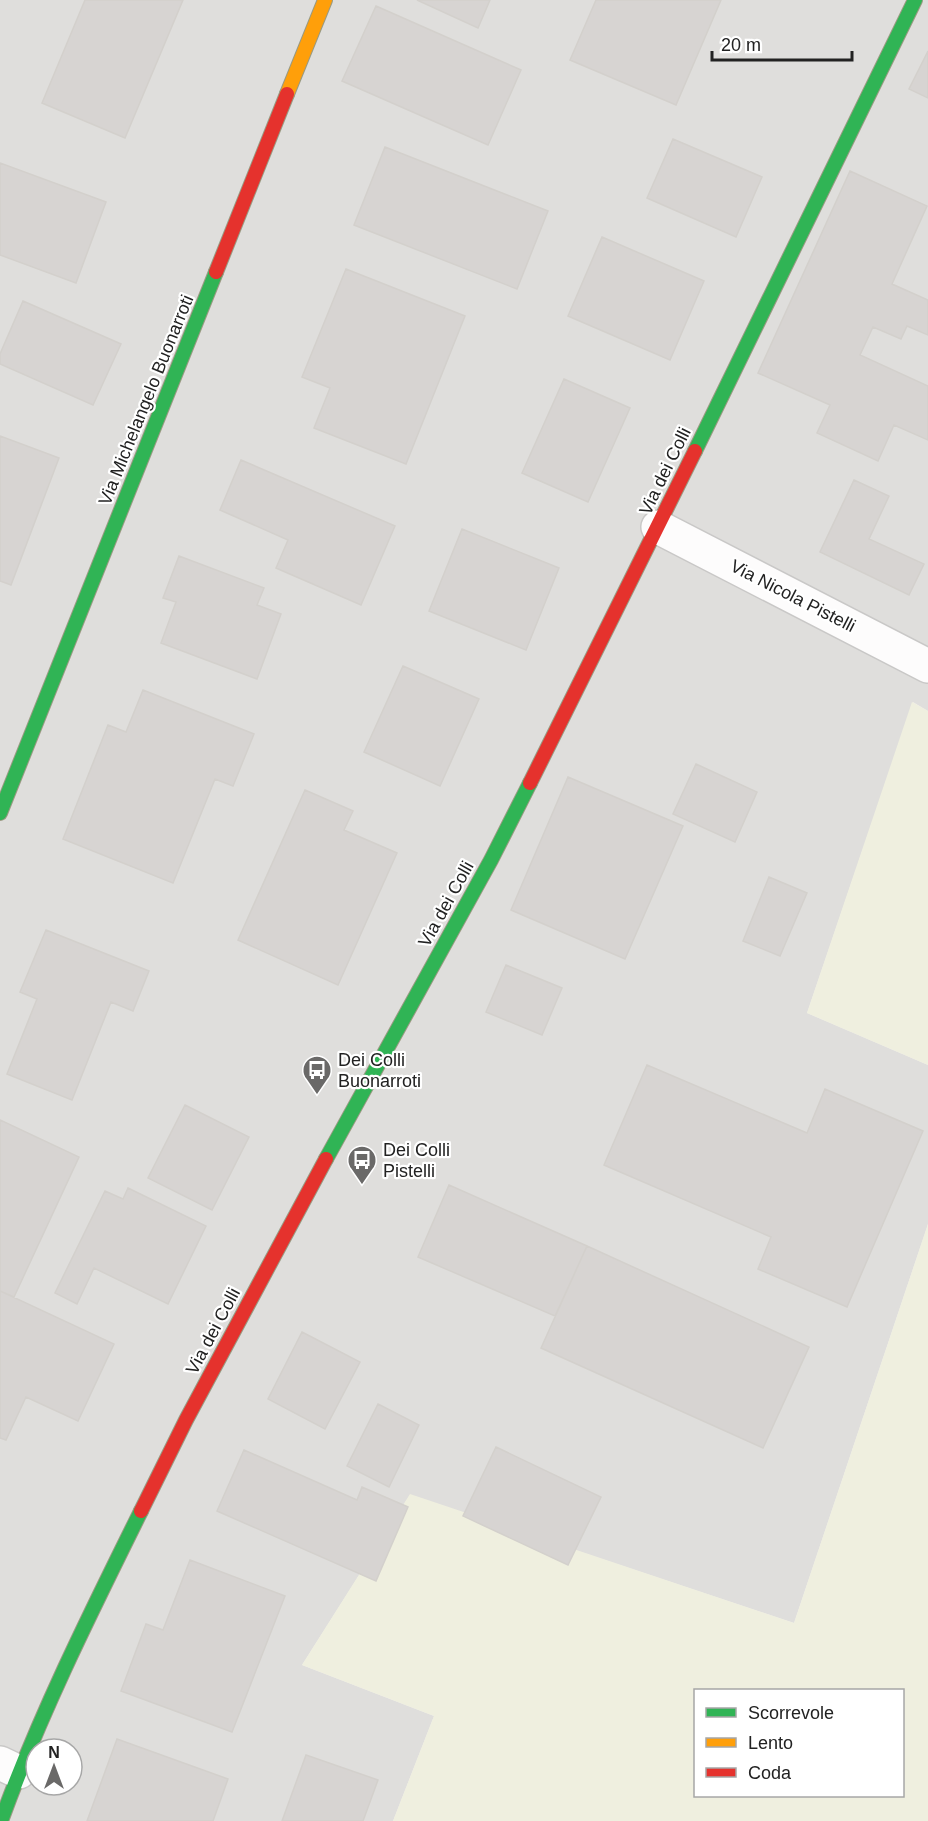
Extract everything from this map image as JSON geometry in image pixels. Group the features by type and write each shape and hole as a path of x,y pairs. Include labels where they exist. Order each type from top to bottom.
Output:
{"street":[{"name":"Via Michelangelo Buonarroti","path":"0,813 325,0"},
{"name":"Via dei Colli","path":"1,1821 10,1767 79,1636 186,1420 340,1132 491,860 658,527 915,0"},
{"name":"Via Nicola Pistelli","path":"658,527 928,666"}],"shaded area":[{"path":"0,0 928,0 928,711 913,702 807,1013 928,1065 928,1224 794,1623 410,1495 302,1665 434,1716 393,1821 0,1821"}],"green space":[{"path":"912,702 928,711 928,1065 807,1013"},
{"path":"928,1224 928,1821 393,1821 434,1716 302,1665 410,1494 794,1623"}],"building":[{"path":"85,0 183,0 125,138 42,103"},
{"path":"417,0 490,0 478,28"},
{"path":"596,0 721,0 676,105 570,60"},
{"path":"376,6 521,70 488,145 342,81"},
{"path":"928,51 928,98 909,89"},
{"path":"673,139 762,177 736,237 647,198"},
{"path":"385,147 548,211 517,289 354,225"},
{"path":"0,163 106,202 76,283 0,255"},
{"path":"850,171 927,206 892,284 928,300 928,335 907,326 901,339 873,327 860,355 928,386 928,440 894,425 878,461 817,433 830,405 758,373"},
{"path":"602,237 704,281 670,360 568,316"},
{"path":"346,269 465,316 406,464 314,428 330,388 302,377"},
{"path":"23,301 121,344 93,405 0,364 0,354"},
{"path":"564,379 630,408 588,502 522,473"},
{"path":"0,436 59,458 11,585 0,581"},
{"path":"241,460 395,526 361,605 276,568 288,540 220,510"},
{"path":"854,480 889,496 869,539 924,564 909,595 820,552"},
{"path":"462,529 559,568 526,650 429,611"},
{"path":"179,556 264,588 257,605 281,614 257,679 161,643 176,602 163,598"},
{"path":"403,666 479,699 440,786 364,752"},
{"path":"143,690 254,734 233,786 215,779 173,883 63,839 108,725 126,732"},
{"path":"696,764 757,792 735,842 673,814"},
{"path":"568,777 683,826 625,959 511,910"},
{"path":"305,790 353,811 344,830 397,853 338,985 238,940"},
{"path":"769,877 807,893 780,956 743,941"},
{"path":"46,930 149,971 133,1011 111,1002 72,1100 7,1074 37,999 20,992"},
{"path":"506,965 562,988 542,1035 486,1012"},
{"path":"647,1065 807,1133 825,1089 923,1131 847,1307 758,1269 771,1237 604,1165"},
{"path":"185,1105 249,1137 212,1210 148,1178"},
{"path":"0,1120 79,1157 14,1297 0,1291"},
{"path":"449,1185 587,1246 555,1316 418,1257"},
{"path":"128,1188 206,1226 168,1304 94,1268 77,1304 55,1293 105,1191 123,1199"},
{"path":"587,1246 809,1347 763,1448 541,1348"},
{"path":"0,1291 114,1344 78,1421 26,1397 6,1440 0,1438"},
{"path":"302,1332 360,1362 325,1429 268,1399"},
{"path":"378,1404 419,1425 389,1487 347,1466"},
{"path":"496,1447 601,1497 568,1565 463,1516"},
{"path":"244,1450 357,1500 362,1487 408,1507 376,1581 217,1511"},
{"path":"190,1560 285,1596 232,1732 121,1691 146,1624 163,1630"},
{"path":"117,1739 228,1779 213,1821 87,1821"},
{"path":"306,1755 378,1780 363,1821 282,1821"}],"traffic: fast":[{"path":"695,451 915,0"},
{"path":"0,813 216,272"},
{"path":"326,1159 491,860 530,783"},
{"path":"1,1821 49,1703 141,1511"}],"traffic: slow":[{"path":"287,94 325,0"}],"traffic: jam":[{"path":"216,272 287,94"},
{"path":"530,783 695,451"},
{"path":"141,1511 186,1420 326,1159"}],"place":[{"name":"Dei Colli Buonarroti","path":"317,1096"},
{"name":"Dei Colli Pistelli","path":"362,1186"}]}
